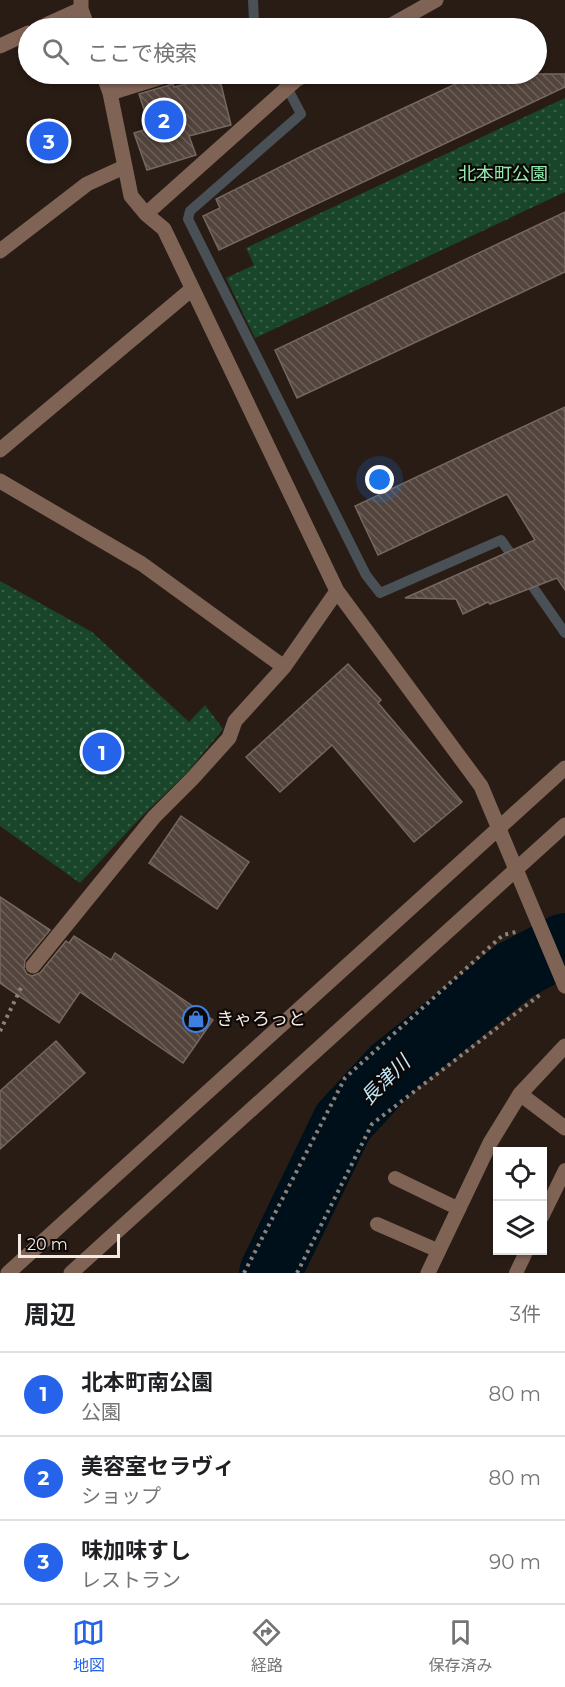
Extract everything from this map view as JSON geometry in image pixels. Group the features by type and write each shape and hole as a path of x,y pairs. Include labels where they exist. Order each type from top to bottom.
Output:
{"street":[{"path":"404,18 436,0"},
{"path":"56,18 81,4"},
{"path":"0,46 18,38"},
{"path":"107,84 131,196 146,214 164,229 338,591 481,786 563,982"},
{"path":"110,93 139,84"},
{"path":"146,214 292,84"},
{"path":"0,251 87,184 124,167"},
{"path":"0,450 192,289"},
{"path":"0,481 142,564 284,667"},
{"path":"33,966 154,817 229,738 235,721 284,667 338,591"},
{"path":"8,1273 565,768"},
{"path":"71,1273 565,825"},
{"path":"428,1273 490,1143 520,1094 565,1046"},
{"path":"520,1094 565,1128"}],"lane":[{"path":"547,1208 565,1170"},
{"path":"395,1178 459,1209"},
{"path":"377,1224 439,1251"},
{"path":"516,1273 525,1255"}],"path":[{"path":"244,1273 345,1078 503,935 541,927"},
{"path":"0,1031 33,966"},
{"path":"297,1273 372,1124 563,982"}],"green space":[{"name":"北本町公園","path":"565,98 565,192 255,338 226,278 254,265 246,248"},
{"path":"0,581 92,632 189,722 205,705 223,729 186,774 144,814 80,883 0,826"}],"building":[{"path":"547,74 565,74 565,87 219,250 203,216 220,208 216,199 456,84 547,84"},
{"path":"173,84 174,87 186,84 221,84 231,125 189,136 196,155 147,170 134,133 150,128 139,94"},
{"path":"565,212 565,272 297,398 275,350"},
{"path":"565,407 565,590 557,578 490,604 488,602 463,614 456,599 405,598 535,540 507,494 378,555 355,506"},
{"path":"348,664 381,700 378,703 462,802 414,842 332,745 280,792 246,757"},
{"path":"181,816 249,862 217,909 149,863"},
{"path":"0,897 50,930 25,960 24,969 27,974 32,976 40,973 66,941 69,943 74,936 111,960 115,953 213,1020 183,1063 80,992 59,1023 0,983"},
{"path":"56,1041 85,1073 0,1149 0,1091"}],"waterway":[{"path":"253,0 254,18"},
{"path":"285,84 301,114 190,211 188,219 366,575 380,593 501,540 516,561"},
{"path":"526,577 565,633"},
{"name":"長津川","path":"270,1273 343,1122 392,1069 514,971 565,944"}],"place":[{"name":"美容室セラヴィ","path":"164,120"},
{"name":"味加味すし","path":"49,141"},
{"name":"北本町南公園","path":"102,752"},
{"name":"きゃろっと","path":"196,1019"}]}
